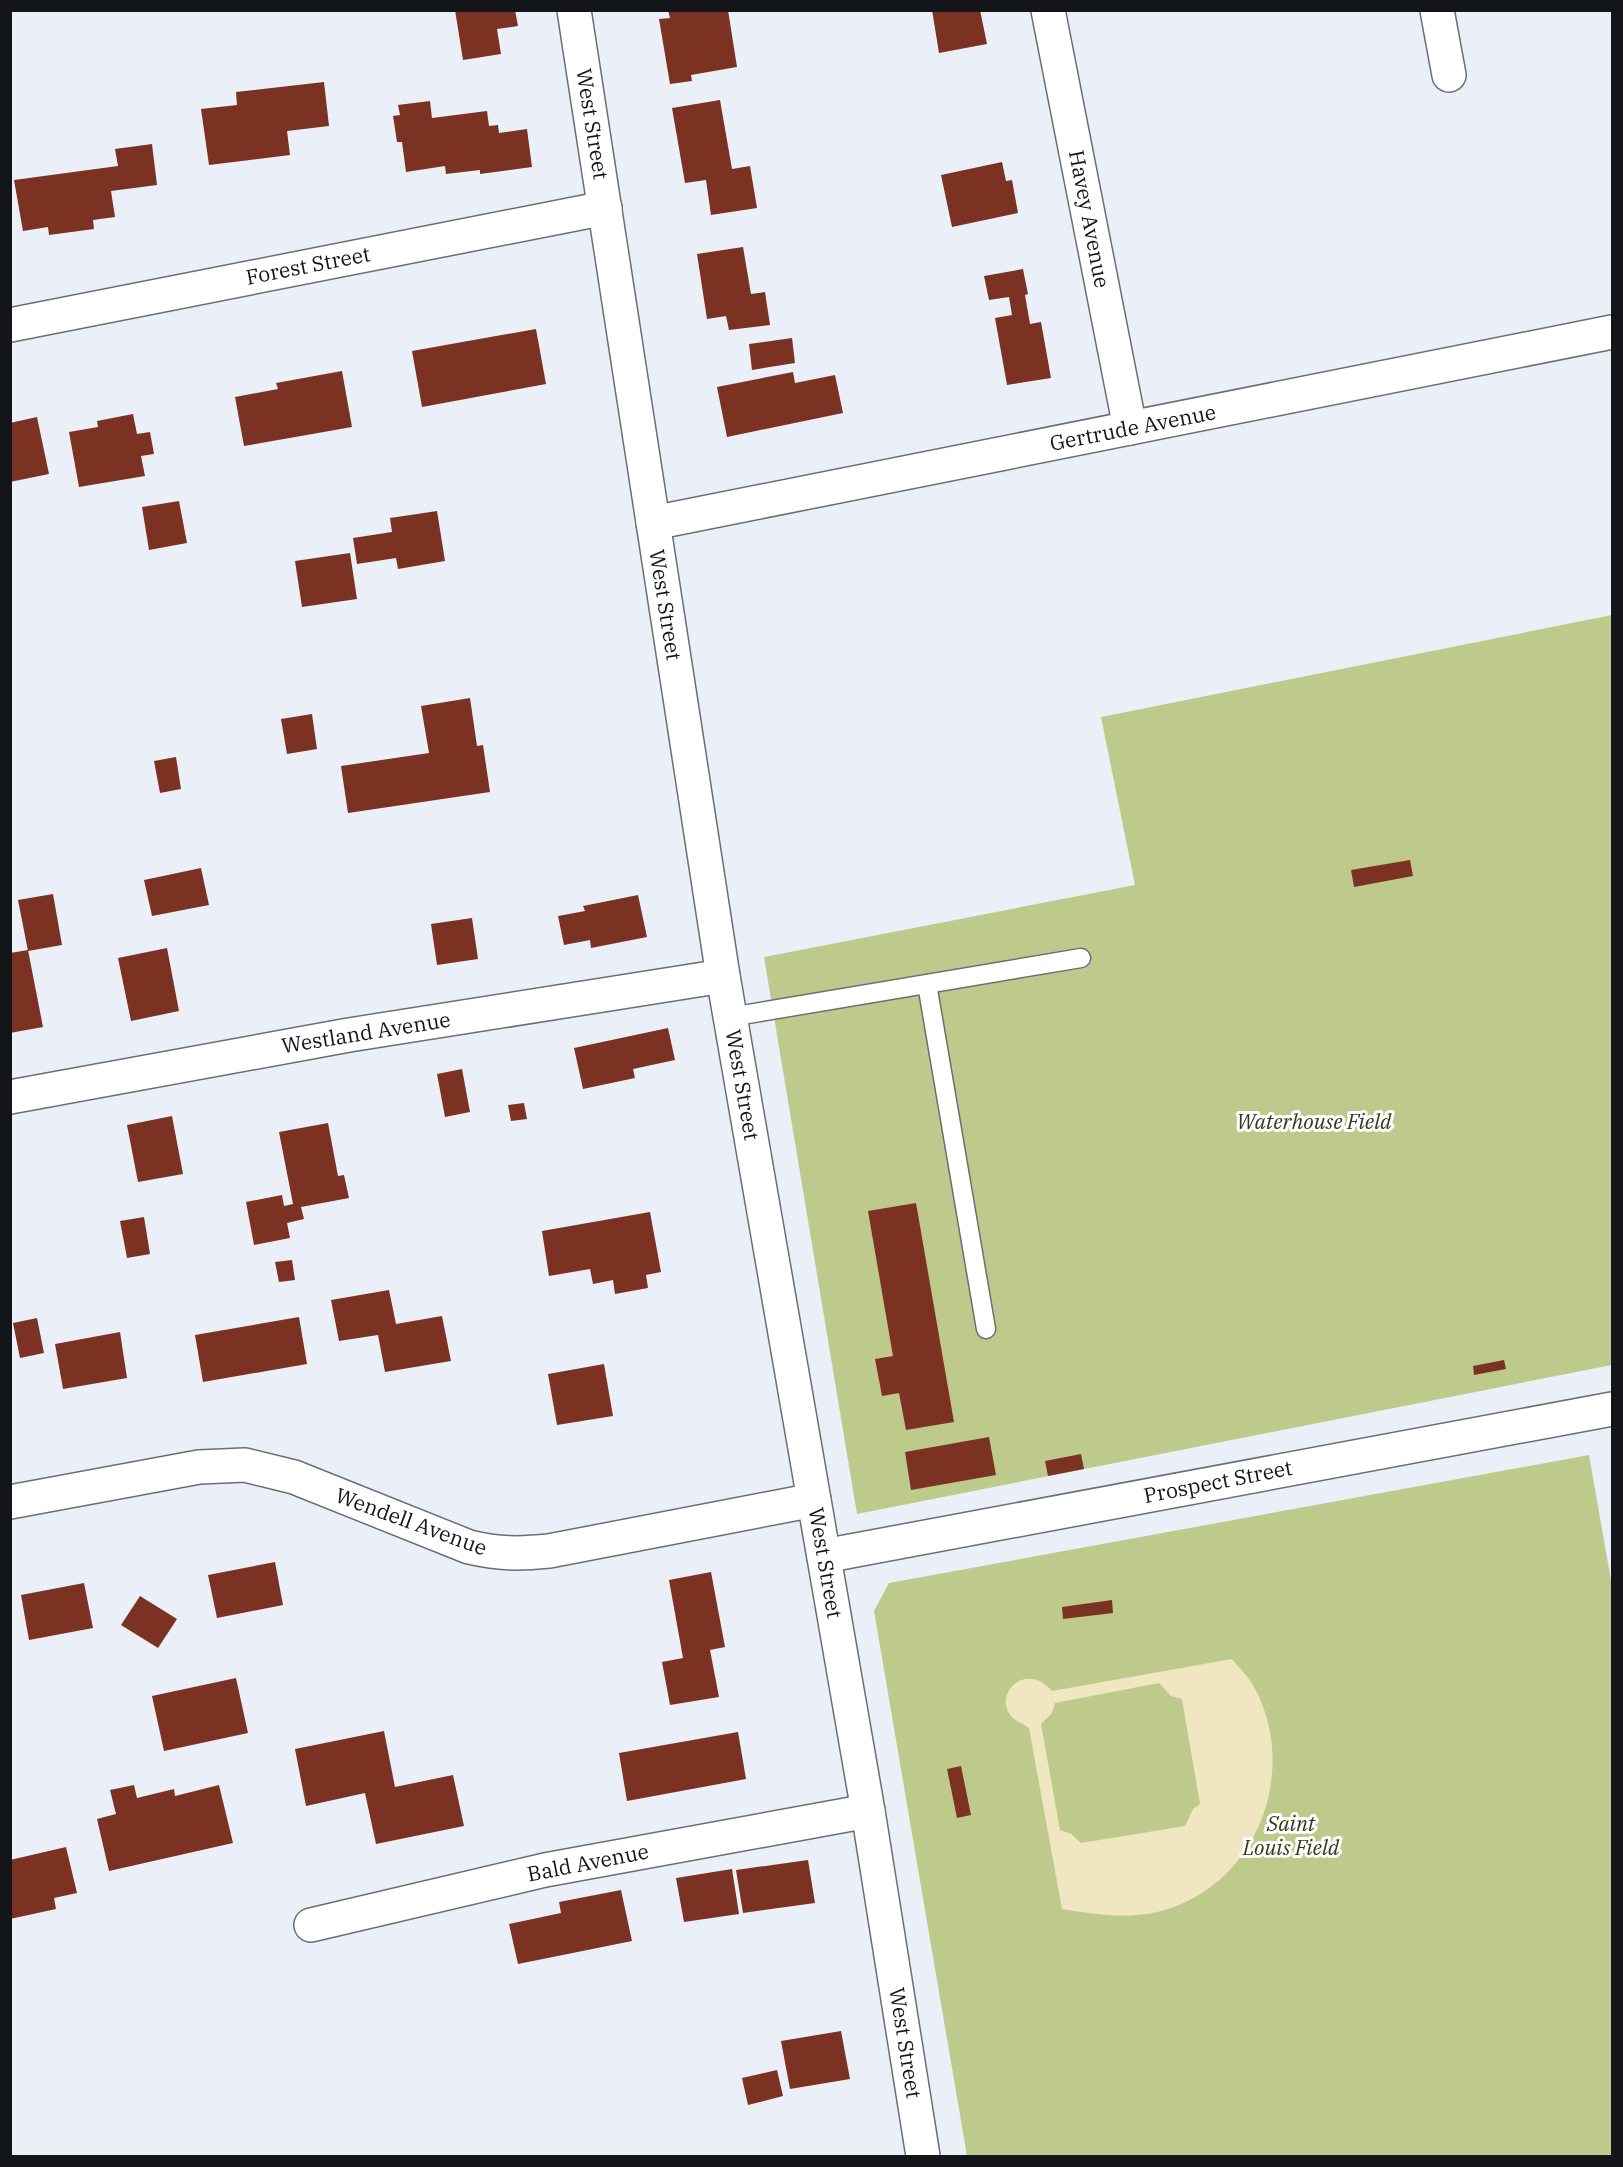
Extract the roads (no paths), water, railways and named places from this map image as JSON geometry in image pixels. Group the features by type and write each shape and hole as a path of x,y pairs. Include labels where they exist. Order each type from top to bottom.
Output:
{"street":[{"name":"West Street","path":"574,10 723,976 868,1811 923,2157"},
{"name":"Havey Avenue","path":"1048,10 1130,428"},
{"path":"1437,10 1449,75"},
{"name":"Forest Street","path":"10,325 605,208"},
{"name":"Gertrude Avenue","path":"652,523 1612,332"},
{"name":"Westland Avenue","path":"10,1097 349,1035 723,976"},
{"name":"Prospect Street","path":"824,1556 1612,1409"},
{"name":"Wendell Avenue","path":"10,1502 199,1467 245,1465 294,1477 470,1547 518,1555 814,1500"},
{"name":"Bald Avenue","path":"310,1925 545,1870 868,1811"}],"lane":[{"path":"730,1017 1080,958"},
{"path":"927,984 986,1329"}],"park label":[{"name":"Waterhouse Field","path":"1314,1122"},
{"name":"Saint Louis Field","path":"1291,1836"}]}
